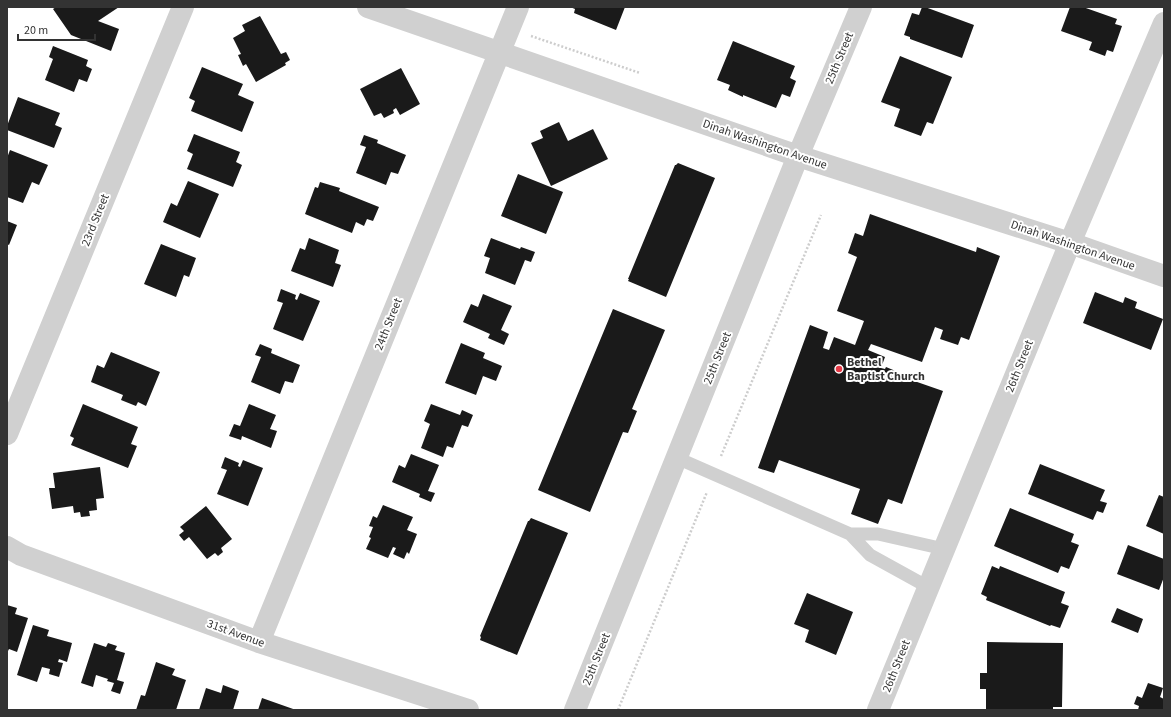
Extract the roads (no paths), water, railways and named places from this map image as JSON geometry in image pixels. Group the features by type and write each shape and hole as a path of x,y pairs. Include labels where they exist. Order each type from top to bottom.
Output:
{"street":[{"name":"23rd Street","path":"7,434 183,7"},
{"name":"Dinah Washington Avenue","path":"368,7 798,156 1070,243 1164,276"},
{"name":"24th Street","path":"259,642 518,7"},
{"name":"25th Street","path":"576,710 798,156 861,7"},
{"name":"26th Street","path":"878,710 1070,243 1164,23"},
{"name":"31st Avenue","path":"7,547 21,555 259,642 468,710"}],"lane":[{"path":"677,458 850,534 870,555 928,587"},
{"path":"850,534 878,534 944,549"}],"place":[{"name":"Bethel Baptist Church","path":"839,369"}]}
